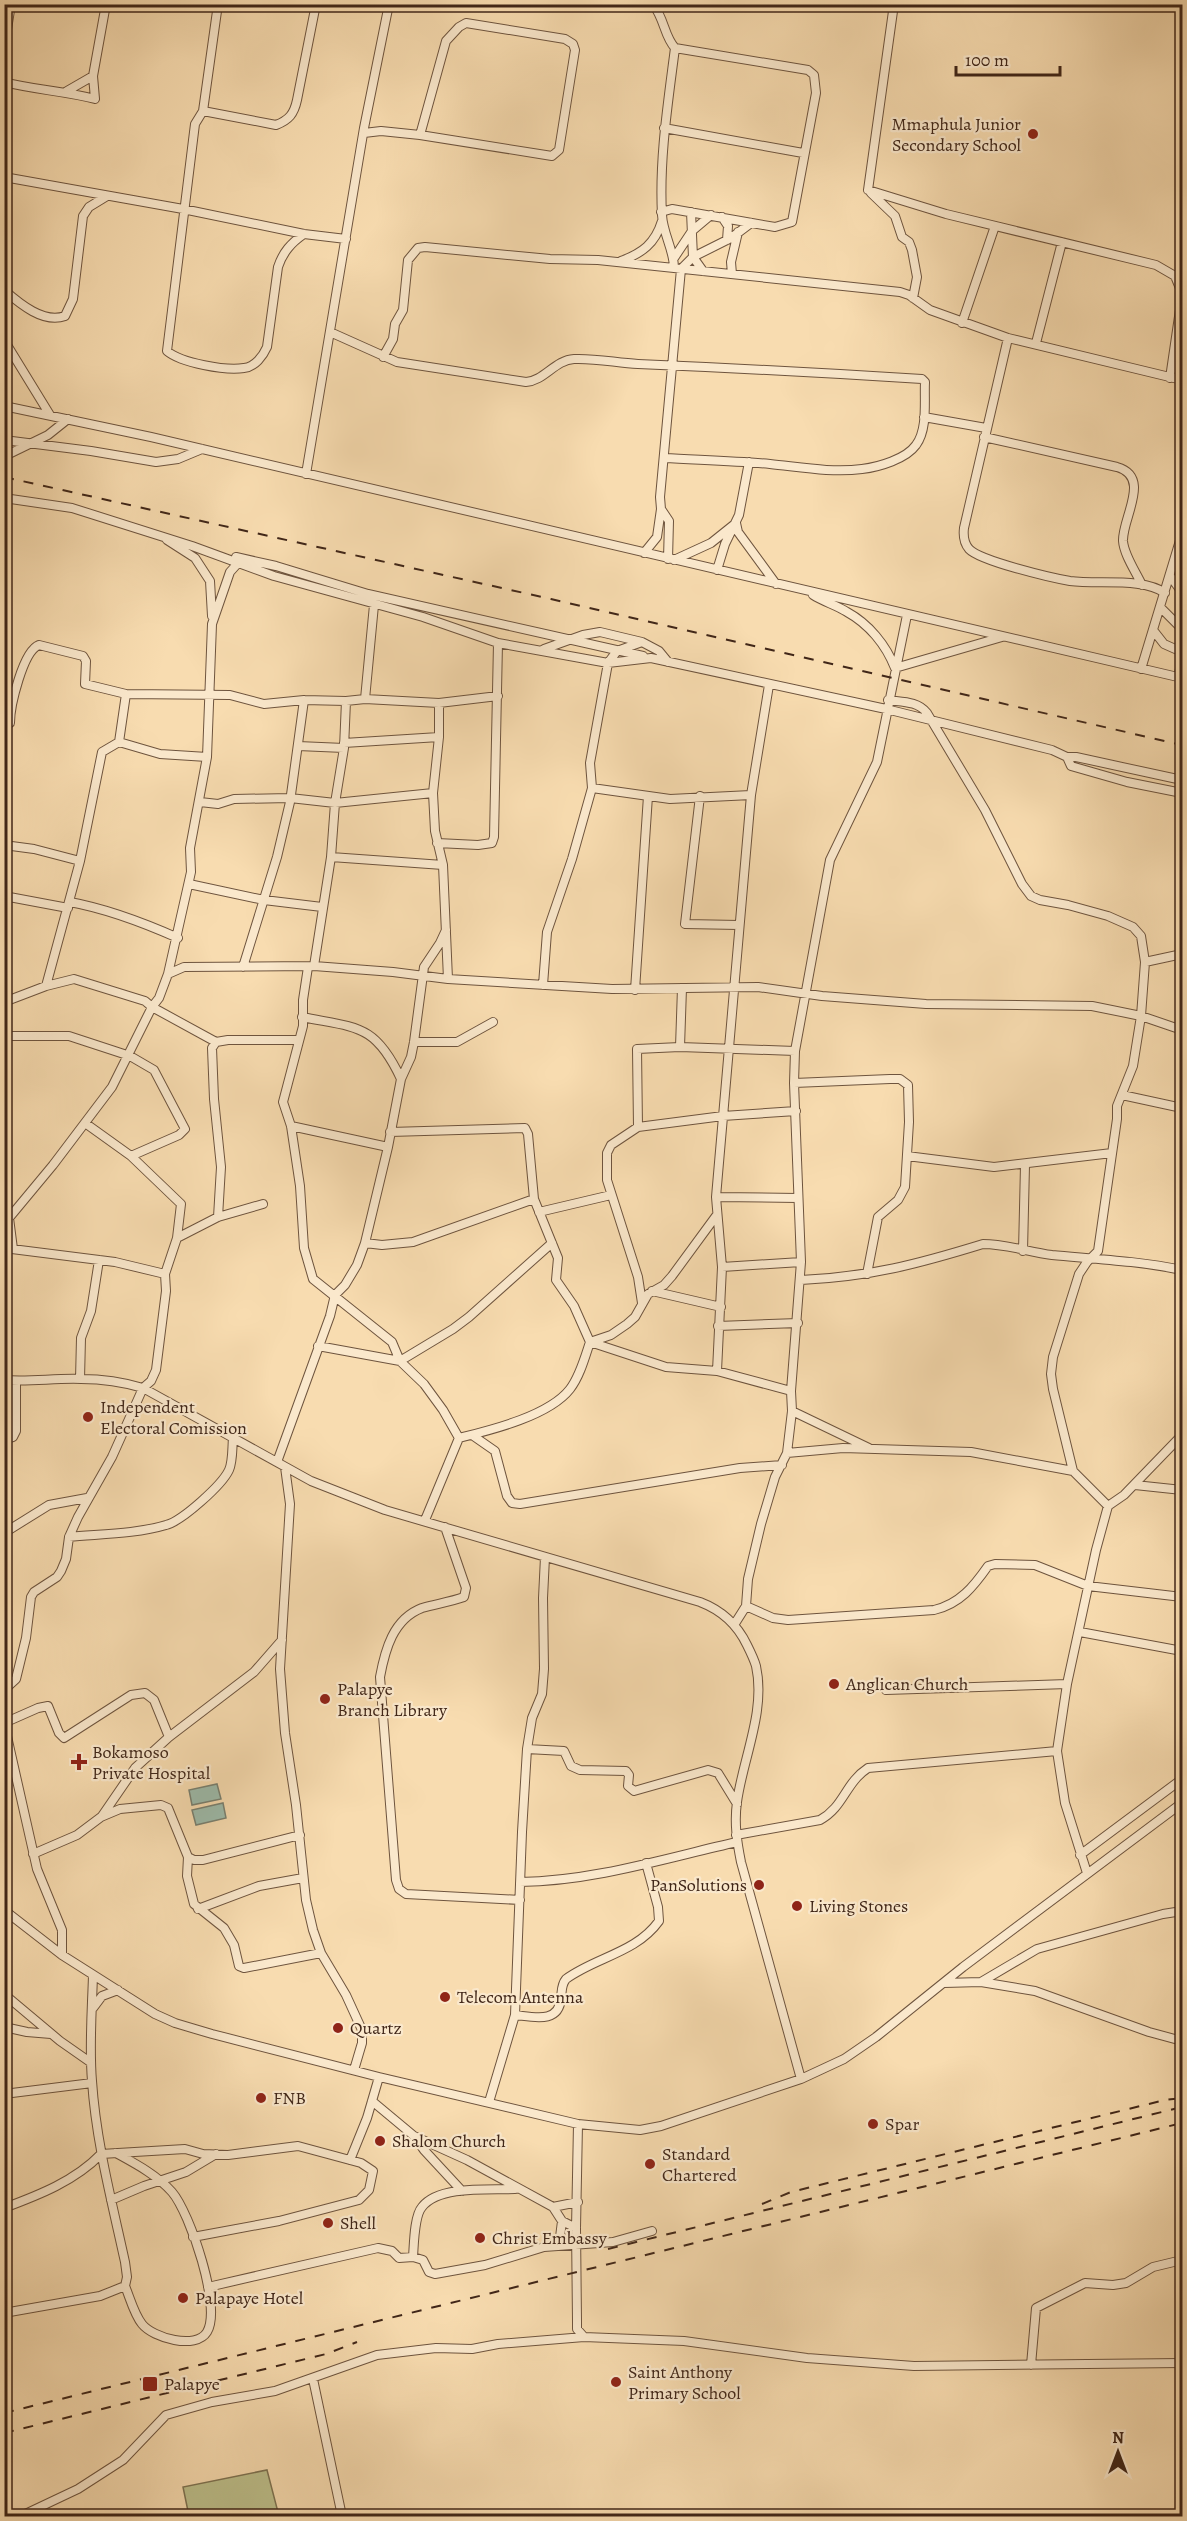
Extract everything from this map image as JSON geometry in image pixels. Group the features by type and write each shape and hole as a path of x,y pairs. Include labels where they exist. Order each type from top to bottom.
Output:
{"street":[{"path":"4,48 11,4"},
{"path":"4,82 95,99 93,76 105,4"},
{"path":"218,4 203,111 195,124 183,209 166,348 172,356 202,364 246,368 253,365 265,353 278,267 286,249 304,234"},
{"path":"203,111 276,125 290,117 297,100 316,4"},
{"path":"306,474 364,133 389,4"},
{"path":"619,262 646,249 659,229 662,216 672,209 775,227 792,222 803,153 816,93 814,75 808,70 675,48 669,42 661,15 653,4"},
{"path":"868,190 894,4"},
{"path":"364,133 381,131 420,135 549,157 555,155 559,150 575,50 573,44 565,39 466,23 459,27 446,41 420,135"},
{"path":"644,553 657,537 661,509 677,269 665,236 662,216 664,128 675,48"},
{"path":"67,92 93,76"},
{"path":"664,128 803,153"},
{"path":"4,177 183,209 304,234 346,239"},
{"path":"868,190 946,214 1156,265 1174,276 1182,295 1170,378"},
{"path":"868,190 895,216 902,237 909,242 917,277 913,298"},
{"path":"4,290 26,307 45,317 54,319 65,316 73,299 83,216 89,207 107,196"},
{"path":"691,212 693,257 703,271"},
{"path":"674,258 692,231 711,216"},
{"path":"722,217 728,226 727,240"},
{"path":"732,274 731,262 738,233 738,220"},
{"path":"677,269 751,223"},
{"path":"962,323 995,226"},
{"path":"1036,343 1062,242"},
{"path":"383,357 393,339 394,324 403,310 408,260 418,248 550,259 619,262 900,292 930,310 1008,338 1036,343 1182,381"},
{"path":"330,332 397,362 526,382 537,379 569,359 922,379 924,382 924,417 920,438 915,447 882,465 863,469 834,470 749,462 664,458"},
{"path":"1008,338 964,528 963,536 970,551 993,560 1070,580 1158,587 1165,592"},
{"path":"4,340 50,415"},
{"path":"4,406 202,449 1180,678 1182,661"},
{"path":"924,417 1129,472 1135,489 1123,543 1142,585"},
{"path":"4,451 9,454 48,435 68,419"},
{"path":"4,440 31,442 156,462 178,459 202,449"},
{"path":"717,570 725,544 736,523 749,462"},
{"path":"4,498 72,508 222,556 274,576 423,617 498,643 608,663 651,658"},
{"path":"661,509 669,522 671,559"},
{"path":"671,559 711,543 736,523"},
{"path":"736,523 738,532 776,584"},
{"path":"1141,669 1170,576 1180,553 1182,534"},
{"path":"158,535 195,558 210,581 212,676 208,694 207,757 190,848 192,864 178,938 159,998 152,1007 130,1056 112,1087 7,1221 9,1248 99,1260 165,1275"},
{"path":"222,556 276,566 368,594 426,605 570,641 886,709 1052,750 1067,757 1182,780"},
{"path":"212,624 230,572 239,562"},
{"path":"1170,576 1182,592"},
{"path":"809,592 848,612 872,632 886,646 895,668"},
{"path":"365,699 374,605"},
{"path":"1160,606 1182,629"},
{"path":"734,1625 746,1606 748,1579 760,1524 775,1477 787,1453 792,1411 791,1391 801,1280 794,1083 795,1051 830,860 877,762 886,709 908,615"},
{"path":"1153,630 1164,644 1182,652"},
{"path":"539,651 600,632 642,642 659,651 668,662"},
{"path":"895,668 1003,636"},
{"path":"543,986 547,932 572,859 592,788 590,763 608,663 617,651 642,642"},
{"path":"437,843 478,845 492,843 496,824 498,643"},
{"path":"4,726 10,723 10,708 29,652 39,645 83,656 86,661 85,684 126,694 230,695 264,704 304,700 365,699 439,703 498,696"},
{"path":"717,1371 722,1267 716,1197 751,795 769,685"},
{"path":"119,742 126,694"},
{"path":"243,967 277,857 290,798 304,700"},
{"path":"888,700 922,706 985,810 1022,884 1031,896 1040,900 1090,910 1132,927 1141,936 1145,962 1141,1016 1133,1066 1117,1106 1098,1251 1079,1275 1058,1341 1052,1374 1055,1400 1073,1471 1108,1506"},
{"path":"346,701 344,745 335,803 332,857 299,1040 293,1056 283,1102 291,1126 300,1186 304,1248 313,1279 392,1342 400,1361 424,1384 443,1410 459,1438"},
{"path":"439,703 439,737 433,793 437,843 443,865 447,979"},
{"path":"298,746 344,745 439,737"},
{"path":"45,986 80,861 102,752 119,742 160,754 207,757"},
{"path":"1067,757 1071,766 1086,771 1182,793"},
{"path":"592,788 670,799 751,795"},
{"path":"200,802 218,804 234,799 290,798 335,803 388,800 433,793"},
{"path":"635,990 648,796"},
{"path":"700,796 685,924 739,925"},
{"path":"4,845 34,849 80,861"},
{"path":"332,857 443,865"},
{"path":"189,884 264,900 322,907"},
{"path":"4,896 103,908 178,938"},
{"path":"277,1462 330,1316 335,1295 351,1275 365,1243 388,1147 400,1079 411,1057 424,967 440,944 446,930"},
{"path":"1145,962 1182,954"},
{"path":"168,974 184,967 311,966 543,986 635,990 734,986 926,1004 1092,1006 1141,1016 1182,1030"},
{"path":"4,1002 45,986 74,979 146,1001 152,1007 216,1042 299,1040"},
{"path":"680,1047 682,988"},
{"path":"302,1017 362,1030 378,1041 391,1059 400,1079"},
{"path":"414,1042 457,1042 494,1022"},
{"path":"4,1036 69,1036 130,1056 154,1071 185,1129 179,1135 131,1156"},
{"path":"216,1042 212,1048 214,1099 221,1167 218,1217"},
{"path":"638,1127 637,1049 680,1047 795,1051"},
{"path":"794,1083 890,1079 905,1082 909,1090 905,1187 898,1200 878,1217 867,1274"},
{"path":"1122,1095 1182,1108"},
{"path":"642,1303 639,1277 610,1195 606,1171 607,1153 611,1145 638,1127 723,1116 796,1111"},
{"path":"4,1690 16,1679 26,1638 32,1597 57,1577 66,1560 69,1537 87,1498 112,1458 143,1388 151,1381 156,1370 166,1291 165,1275 177,1238 181,1204 131,1156 85,1123"},
{"path":"291,1126 388,1147"},
{"path":"390,1132 525,1128 528,1134 534,1199 558,1258 556,1280 574,1306 590,1342 575,1382 564,1396 517,1421 459,1438"},
{"path":"907,1156 994,1167 1025,1165 1112,1152"},
{"path":"1023,1251 1025,1165"},
{"path":"539,1212 610,1195"},
{"path":"716,1197 798,1198"},
{"path":"365,1243 382,1245 412,1242 534,1199"},
{"path":"177,1238 218,1217 263,1204"},
{"path":"590,1342 611,1335 635,1317 642,1303 652,1291 664,1285 672,1276 716,1216"},
{"path":"318,1346 400,1361 461,1323 552,1243"},
{"path":"801,1280 846,1278 867,1274 931,1261 983,1244 996,1244 1051,1255 1145,1262 1182,1270"},
{"path":"80,1378 81,1338 91,1311 99,1260"},
{"path":"722,1267 801,1262"},
{"path":"652,1291 721,1307"},
{"path":"718,1326 798,1323"},
{"path":"590,1342 666,1367 717,1371 791,1391"},
{"path":"4,1380 80,1378 120,1382 143,1388 311,1481 385,1510 700,1602 717,1610 734,1625 756,1664 758,1688 756,1714 736,1804 737,1839 801,2079"},
{"path":"4,1440 13,1437 16,1431 16,1381"},
{"path":"792,1411 870,1448"},
{"path":"472,1435 495,1451 507,1496 512,1503 520,1504 740,1468 782,1465"},
{"path":"1087,1873 1065,1803 1057,1751 1067,1684 1080,1632 1088,1586 1108,1506 1135,1485 1182,1435"},
{"path":"69,1537 149,1529 174,1522 214,1489 225,1476 231,1462 233,1438"},
{"path":"425,1520 459,1438"},
{"path":"787,1453 870,1448 971,1452 1073,1471"},
{"path":"285,1467 290,1504 280,1685 300,1835 303,1878 313,1930 321,1953 346,1995 362,2030 362,2043 354,2070"},
{"path":"1135,1485 1182,1490"},
{"path":"4,1533 49,1505 87,1498"},
{"path":"445,1527 466,1594 464,1597 422,1609 410,1615 390,1638 384,1653 380,1677 396,1880 399,1889 406,1894 520,1900"},
{"path":"489,2102 515,2015 527,1749 532,1718 542,1694 545,1557"},
{"path":"746,1606 773,1618 788,1620 934,1610 949,1607 978,1581 988,1566 995,1564 1035,1564 1088,1586 1182,1597"},
{"path":"1080,1632 1182,1651"},
{"path":"101,1817 135,1768 169,1737 254,1672 282,1640"},
{"path":"886,1690 1067,1684"},
{"path":"62,1955 62,1930 44,1888 33,1854 4,1723 48,1706 61,1737 64,1738 131,1695 145,1694 154,1700 169,1737"},
{"path":"527,1749 564,1751 571,1766 580,1770 626,1771 629,1775 628,1786 634,1791 708,1770 718,1773 736,1804"},
{"path":"520,1882 557,1882 646,1863 820,1820 832,1813 856,1776 868,1768 1057,1751"},
{"path":"1080,1855 1182,1779"},
{"path":"4,1910 62,1955 155,2014 175,2023 379,2077 579,2124 640,2130 661,2126 801,2079 852,2054 1182,1803"},
{"path":"33,1854 77,1835 101,1817 120,1809 161,1805 168,1808 175,1819 188,1857 187,1876 194,1904 224,1928 234,1946 241,1967 321,1953"},
{"path":"188,1857 203,1860 300,1835"},
{"path":"515,2015 540,2018 553,2016 559,2010 562,1984 566,1979 638,1943 651,1932 659,1921 646,1863"},
{"path":"198,1909 249,1889 303,1878"},
{"path":"981,1982 1037,1949 1163,1914 1182,1911"},
{"path":"93,1975 90,2062 92,2083 101,2154 125,2262 127,2277 125,2286 141,2322 147,2329 173,2340 188,2342 200,2339 210,2325 211,2306 193,2237 177,2200 161,2181 116,2153"},
{"path":"943,1983 981,1982 1044,1994 1149,2032 1182,2041"},
{"path":"92,2009 102,1996 118,1990"},
{"path":"4,1994 51,2034 90,2062"},
{"path":"4,2027 51,2034"},
{"path":"350,2160 379,2077"},
{"path":"4,2094 92,2083"},
{"path":"372,2101 414,2136 462,2191"},
{"path":"579,2124 576,2228 577,2329 584,2337"},
{"path":"414,2136 467,2160 553,2207 562,2221 576,2228"},
{"path":"4,2208 72,2178 88,2168 101,2154 185,2149 228,2155 298,2146 350,2160 370,2167 373,2171 369,2190 359,2200 279,2221 193,2237"},
{"path":"111,2200 186,2172 216,2154"},
{"path":"413,2257 421,2207 440,2195 462,2191 516,2188"},
{"path":"553,2207 578,2202"},
{"path":"208,2288 378,2248 392,2250 402,2259 413,2257 423,2260 429,2272 435,2274 485,2265 553,2243 560,2237 562,2221"},
{"path":"544,2247 613,2242 652,2231"},
{"path":"1031,2366 1036,2308 1085,2283 1113,2285 1126,2283 1153,2267 1182,2260"},
{"path":"4,2313 100,2296 125,2286"},
{"path":"8,2517 23,2515 87,2483 123,2460 166,2415 212,2402 275,2391 377,2355 436,2348 472,2349 544,2339 584,2337 684,2341 807,2358 914,2366 1182,2363"},
{"path":"313,2379 342,2517"}],"green space":[{"path":"267,2470 279,2516 189,2516 183,2487"}],"shaded area":[{"path":"217,1784 221,1799 192,1805 189,1790"},
{"path":"223,1803 226,1818 196,1825 192,1810"}],"railway":[{"path":"4,477 551,599 1182,745"},
{"path":"762,2204 791,2192 1165,2100 1182,2098"},
{"path":"608,2249 1182,2107"},
{"path":"4,2413 1182,2123"},
{"path":"4,2433 326,2354 357,2342"}],"place":[{"name":"Mmaphula Junior Secondary School","path":"1033,134"},
{"name":"Independent Electoral Comission","path":"88,1417"},
{"name":"Anglican Church","path":"834,1684"},
{"name":"Palapye Branch Library","path":"325,1699"},
{"name":"Bokamoso Private Hospital","path":"79,1762"},
{"name":"PanSolutions","path":"759,1885"},
{"name":"Living Stones","path":"797,1906"},
{"name":"Telecom Antenna","path":"445,1997"},
{"name":"Quartz","path":"338,2028"},
{"name":"FNB","path":"261,2098"},
{"name":"Spar","path":"873,2124"},
{"name":"Shalom Church","path":"380,2141"},
{"name":"Standard Chartered","path":"650,2164"},
{"name":"Shell","path":"328,2223"},
{"name":"Christ Embassy","path":"480,2238"},
{"name":"Palapaye Hotel","path":"183,2298"},
{"name":"Saint Anthony Primary School","path":"616,2382"},
{"name":"Palapye","path":"150,2384"}]}
